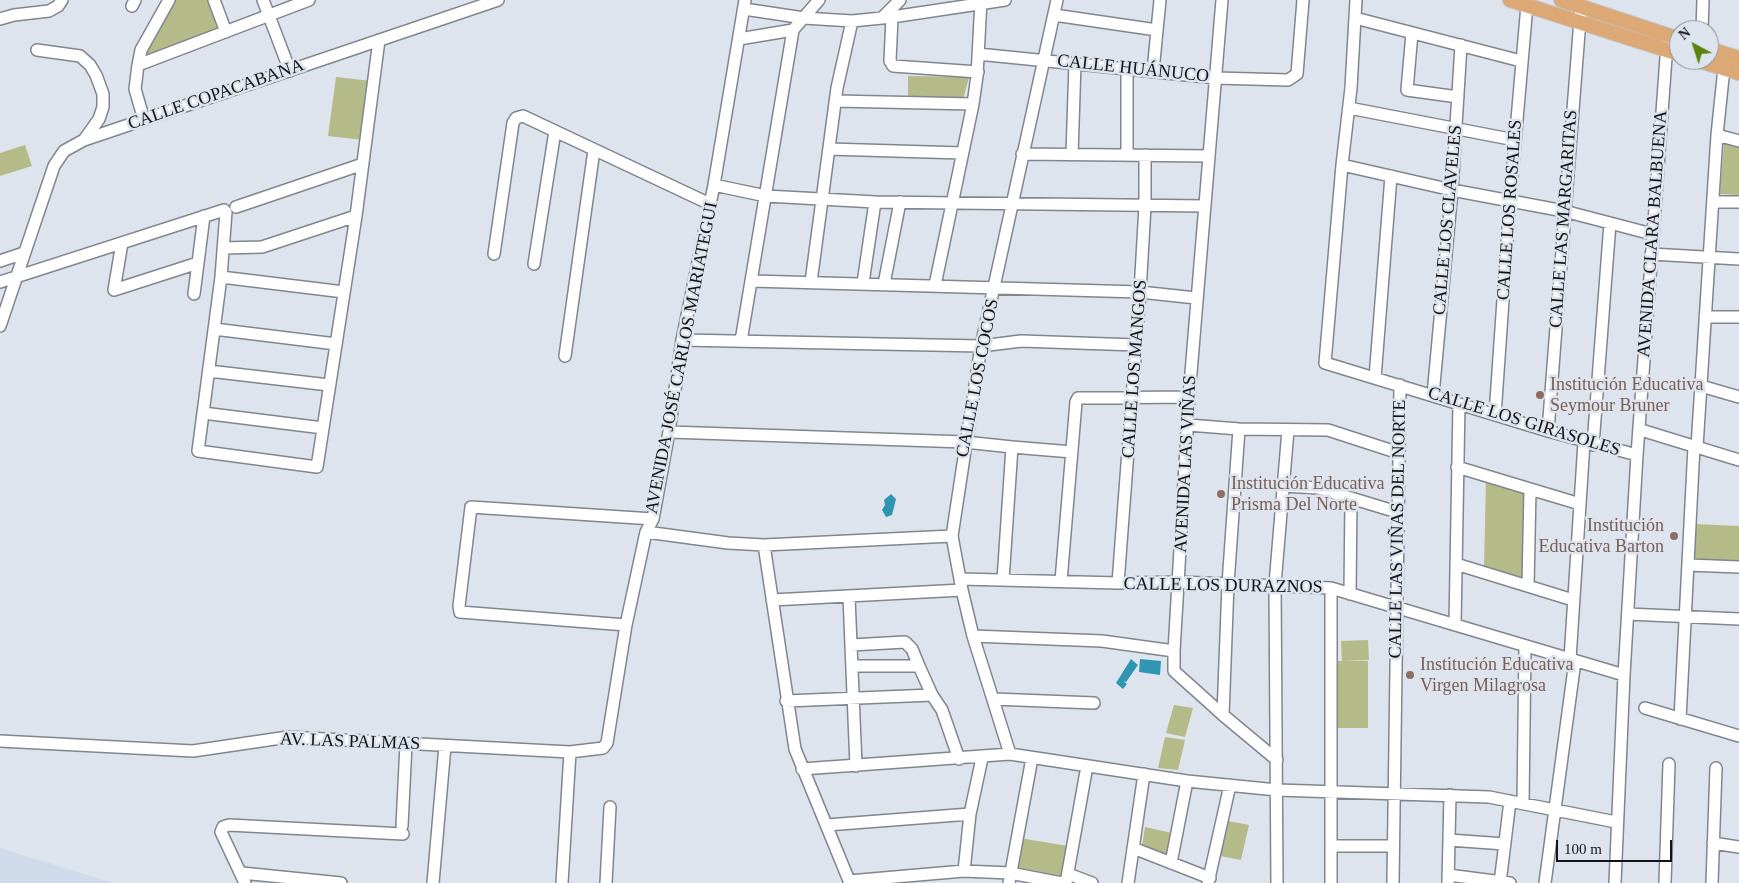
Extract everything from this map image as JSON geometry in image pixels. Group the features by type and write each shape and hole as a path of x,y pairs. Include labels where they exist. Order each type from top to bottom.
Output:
{"main road":[{"path":"1510,0 1669,51"},
{"path":"1572,3 1669,35"},
{"path":"1719,52 1739,58"},
{"path":"1719,67 1739,73"}],"street":[{"path":"0,19 14,15 49,11 58,6 62,0"},
{"path":"144,120 135,89 141,50 169,0"},
{"path":"214,0 226,32"},
{"path":"264,0 290,70"},
{"path":"138,65 309,0"},
{"name":"CALLE COPACABANA","path":"0,326 54,166 64,151 84,140 498,0"},
{"path":"741,341 793,30 819,0"},
{"path":"900,0 887,18 890,61 893,66 978,72"},
{"path":"744,4 804,18 852,21 887,18 981,1 1005,0"},
{"name":"CALLE LOS COCOS","path":"1010,754 973,636 952,536 965,442 982,346 996,287 1022,154 1045,60 1056,0"},
{"path":"1153,71 1160,0"},
{"name":"AVENIDA LAS VIÑAS","path":"1222,0 1196,298 1174,671 1222,715 1277,760"},
{"name":"CALLE HUÁNUCO","path":"978,54 1216,78 1288,80 1297,74 1303,0"},
{"path":"1356,0 1349,108 1342,165 1452,190 1564,211 1652,234"},
{"path":"1702,20 1703,0"},
{"path":"935,285 950,204 973,104 978,72 981,1"},
{"name":"CALLE LAS MARGARITAS","path":"1548,431 1580,22 1572,3"},
{"name":"AVENIDA JOSÉ CARLOS MARIATEGUI","path":"607,743 626,625 646,532 653,519 670,432 682,340 714,185 744,4"},
{"name":"CALLE LOS ROSALES","path":"1495,415 1510,200 1527,5"},
{"path":"1054,15 1157,30"},
{"path":"1355,18 1521,61"},
{"path":"811,282 828,149 852,21"},
{"path":"738,39 793,30"},
{"path":"1412,32 1407,90 1458,97"},
{"path":"229,210 198,451 317,467 356,216 379,40"},
{"name":"CALLE LOS CLAVELES","path":"1433,395 1452,190 1460,46"},
{"path":"37,50 80,56 96,74 103,94 103,107 99,119 84,140"},
{"path":"1072,155 1075,63"},
{"path":"1680,719 1688,565 1717,135 1724,68"},
{"path":"1127,69 1127,155"},
{"name":"AVENIDA CLARA BALBUENA","path":"1615,883 1616,822 1624,675 1652,234 1671,70"},
{"path":"836,101 973,104"},
{"path":"1349,108 1515,140"},
{"path":"494,254 513,123 516,118 523,116 710,204"},
{"path":"534,264 555,131"},
{"path":"1717,135 1739,141"},
{"path":"828,149 962,154"},
{"path":"564,356 594,150"},
{"path":"1022,154 1209,156"},
{"name":"CALLE LOS MANGOS","path":"1118,583 1146,206 1145,155"},
{"path":"0,282 204,216 229,210 363,164"},
{"name":"CALLE LOS GIRASOLES","path":"1342,165 1325,363 1588,443 1637,455"},
{"path":"1375,378 1391,176"},
{"path":"714,185 766,196 875,202 1204,206"},
{"path":"863,283 875,202"},
{"path":"884,284 900,202"},
{"path":"1713,202 1739,202"},
{"path":"194,294 204,216"},
{"path":"223,248 262,247 356,216"},
{"path":"1545,883 1573,660 1573,600 1580,504 1610,223"},
{"path":"122,243 114,290 198,263"},
{"path":"0,261 24,253"},
{"path":"1651,254 1739,259"},
{"path":"221,277 344,292"},
{"path":"752,281 1140,292 1196,298"},
{"path":"1705,317 1739,317"},
{"path":"214,330 336,344"},
{"path":"682,340 982,346 1021,341 1136,345"},
{"path":"209,371 329,385"},
{"name":"CALLE LAS VIÑAS DEL NORTE","path":"1393,883 1400,386"},
{"path":"1701,386 1739,397"},
{"path":"1061,582 1078,398 1133,396 1189,397"},
{"path":"1455,625 1459,404"},
{"path":"204,413 323,428"},
{"path":"1188,426 1239,429 1328,430 1399,453"},
{"path":"1222,715 1228,584 1239,429"},
{"path":"1277,883 1275,584 1288,430"},
{"path":"1641,430 1739,460"},
{"path":"670,432 965,442 1072,452"},
{"path":"1003,580 1012,447"},
{"path":"1457,467 1580,504"},
{"path":"1283,486 1318,488 1397,512"},
{"path":"1528,586 1530,490"},
{"path":"1350,594 1351,498"},
{"path":"626,625 460,612 459,606 471,507 653,519"},
{"path":"646,532 728,543 764,545 952,536"},
{"path":"764,545 786,701 795,749 849,882 964,871 1010,878 1092,883"},
{"path":"1456,564 1573,600"},
{"path":"1688,565 1739,567"},
{"name":"CALLE LOS DURAZNOS","path":"772,600 850,597 1003,580 1275,584 1331,588 1624,675"},
{"path":"1331,588 1331,883"},
{"path":"850,597 856,766"},
{"path":"1628,614 1739,619"},
{"path":"973,636 1102,641 1174,651"},
{"path":"851,645 905,642 912,649 932,695 942,710 959,759"},
{"path":"1523,803 1525,646"},
{"path":"852,666 919,666"},
{"path":"786,701 932,695"},
{"path":"994,699 1094,702"},
{"path":"1645,708 1739,736"},
{"name":"AV. LAS PALMAS","path":"0,741 192,751 288,737 570,752 603,748 607,743"},
{"path":"342,883 243,878 221,832 223,827 229,825 402,830 406,744"},
{"path":"433,883 445,746"},
{"path":"562,883 570,752"},
{"path":"802,769 982,758 1010,754 1187,781 1277,790 1489,797 1616,822"},
{"path":"964,871 970,814 982,758"},
{"path":"1010,878 1032,758"},
{"path":"1665,883 1669,764"},
{"path":"1065,880 1087,766"},
{"path":"1712,883 1716,768"},
{"path":"1128,883 1144,774"},
{"path":"1171,863 1187,781"},
{"path":"1133,848 1209,880 1230,785"},
{"path":"1450,795 1448,879 1503,883 1510,801"},
{"path":"606,883 610,807"},
{"path":"827,825 970,814"},
{"path":"1449,840 1505,844"},
{"path":"1713,843 1739,847"},
{"path":"1331,846 1393,846"}],"shaded area":[{"path":"0,848 113,883 0,883"}],"green space":[{"path":"174,0 208,0 219,29 141,59"},
{"path":"908,76 969,77 963,100 908,97"},
{"path":"336,77 371,81 363,140 328,136"},
{"path":"1724,142 1739,146 1739,195 1720,194"},
{"path":"25,145 32,166 0,176 0,153"},
{"path":"1486,479 1524,491 1523,581 1484,568"},
{"path":"1695,524 1739,526 1739,561 1694,559"},
{"path":"1368,640 1369,660 1344,661 1368,661 1368,728 1336,728 1336,661 1342,661 1341,641"},
{"path":"1174,705 1193,708 1185,737 1166,733"},
{"path":"1165,737 1185,740 1178,770 1158,768"},
{"path":"1228,821 1249,825 1241,860 1220,856"},
{"path":"1145,827 1172,833 1167,856 1142,846"},
{"path":"1020,838 1068,846 1061,878 1015,868"}],"water":[{"path":"891,494 896,499 892,515 886,517 882,510 885,505 884,500"},
{"path":"1131,659 1138,665 1126,682 1123,681 1127,684 1123,689 1116,683"},
{"path":"1140,659 1161,661 1160,675 1139,672"}],"place":[{"name":"Institución Educativa Seymour Bruner","path":"1540,395"},
{"name":"Institución Educativa Prisma Del Norte","path":"1221,494"},
{"name":"Institución Educativa Barton","path":"1674,536"},
{"name":"Institución Educativa Virgen Milagrosa","path":"1410,675"}]}
